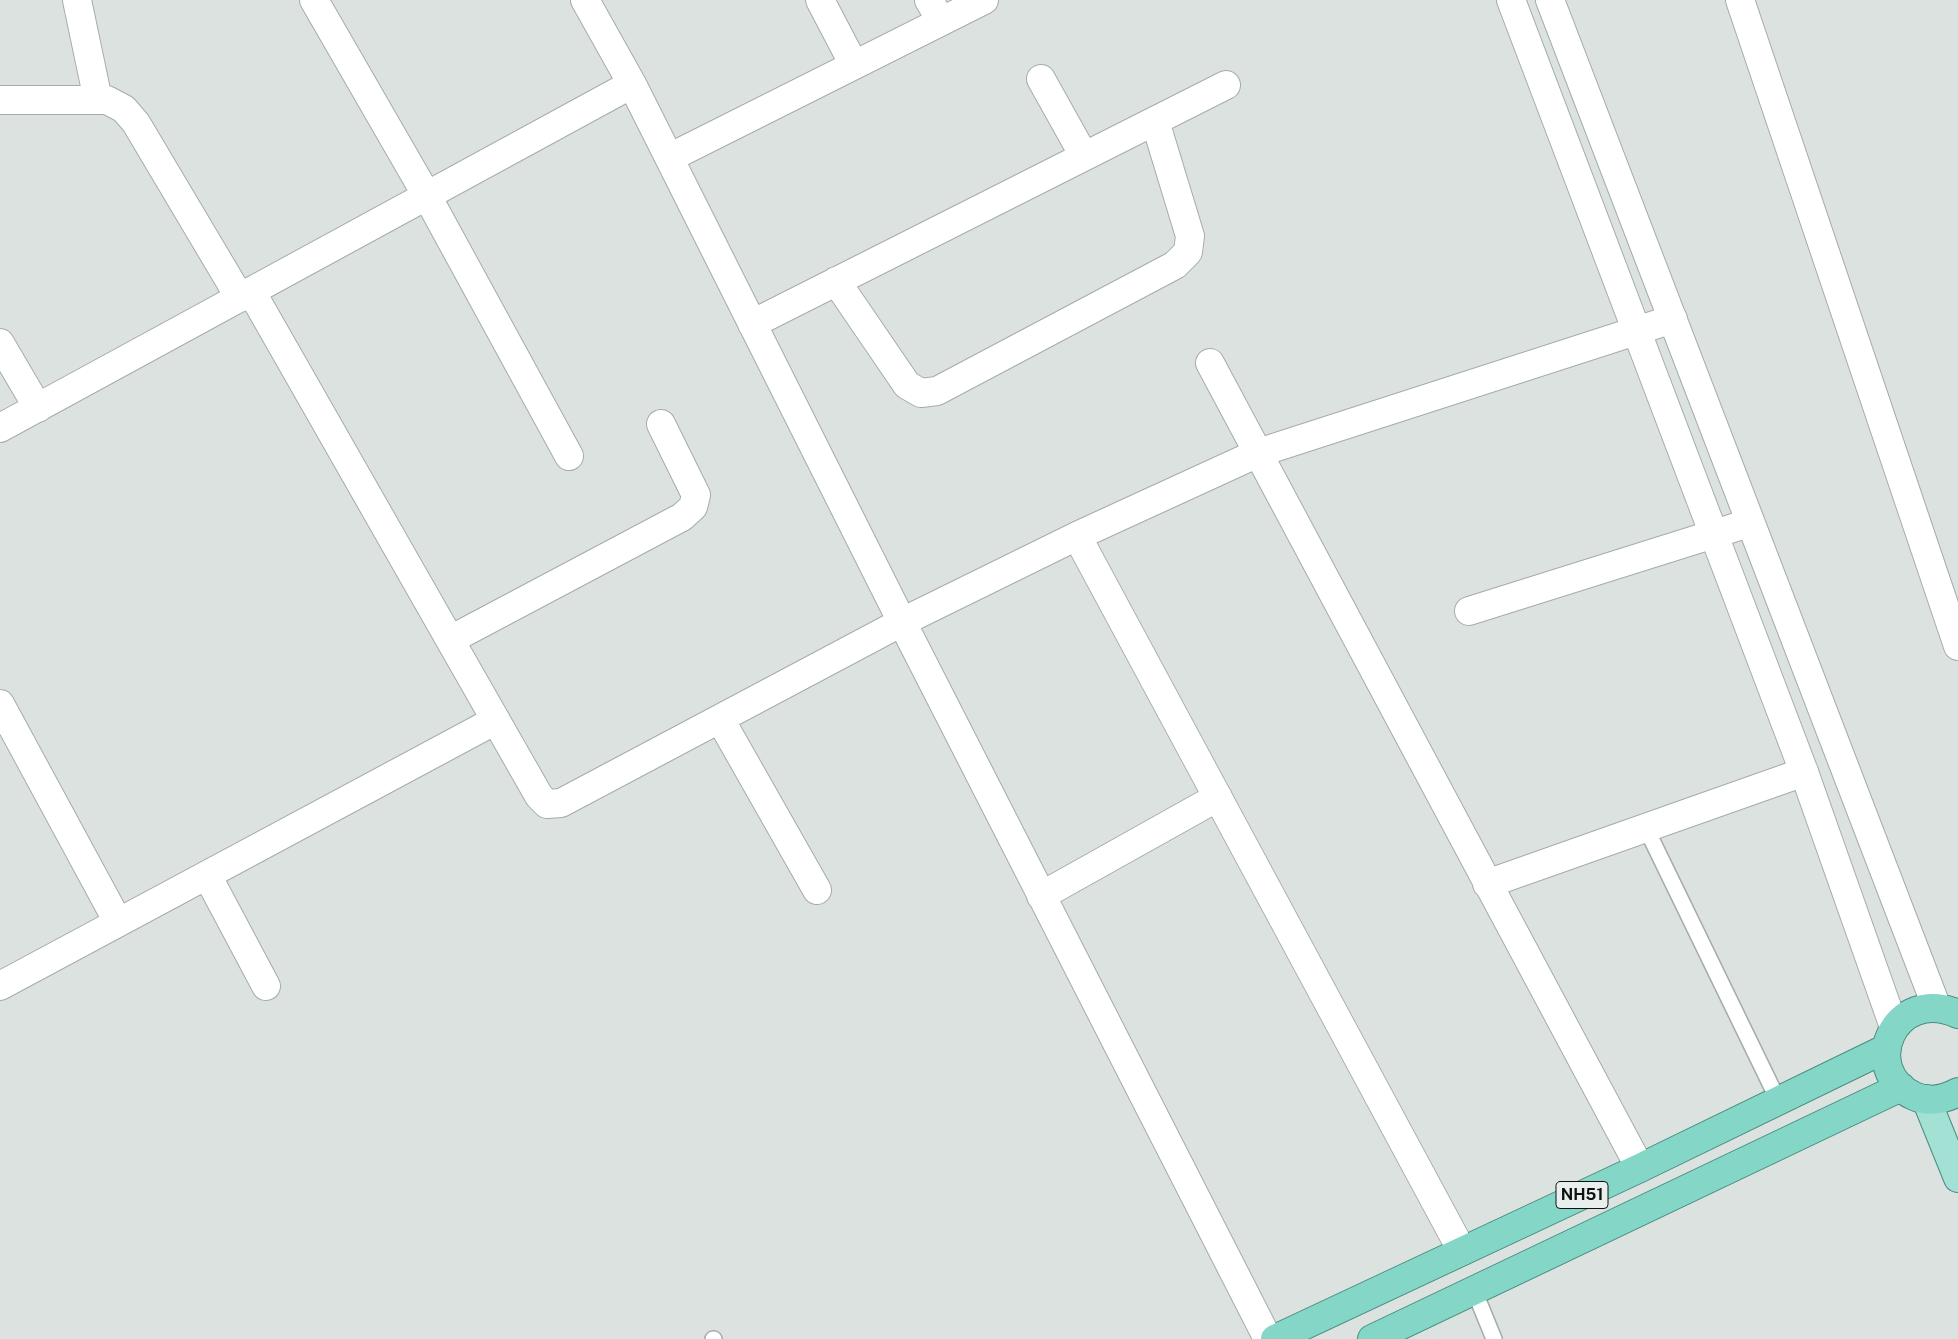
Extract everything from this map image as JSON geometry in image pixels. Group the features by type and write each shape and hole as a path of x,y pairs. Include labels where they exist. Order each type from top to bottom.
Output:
{"highway":[{"name":"NH51","path":"1275,1339 1778,1102 1891,1038 1904,1017 1917,1010 1948,1011"},
{"path":"1891,1038 1889,1069 1906,1092 1926,1099 1948,1097 1958,1092"},
{"name":"NH51","path":"1372,1339 1901,1086"}],"main road":[{"path":"1926,1099 1958,1178"}],"street":[{"path":"77,0 98,100"},
{"path":"314,0 427,196 568,456"},
{"path":"585,0 632,84 902,622 1268,1339"},
{"path":"820,0 854,65"},
{"path":"669,158 854,65 935,11 984,0"},
{"path":"1511,0 1804,772 1891,1038"},
{"path":"1550,0 1750,524 1948,1011"},
{"path":"1740,0 1958,646"},
{"path":"1041,79 1084,156"},
{"path":"0,428 632,84"},
{"path":"752,324 1226,85"},
{"path":"0,100 107,100 124,109 136,123 245,294 450,640 539,796 547,804 561,803 902,622 1077,536 1258,453 1673,319"},
{"path":"836,282 907,385 921,393 937,391 1175,265 1188,252 1190,236 1155,120"},
{"path":"0,343 38,408"},
{"path":"1210,363 1640,1168"},
{"path":"450,640 682,517 692,508 696,494 661,424"},
{"path":"1469,611 1750,524"},
{"path":"1077,536 1462,1251"},
{"path":"0,704 118,922"},
{"path":"720,719 817,890"},
{"path":"0,986 496,720"},
{"path":"1487,884 1804,772"},
{"path":"1041,896 1218,797"},
{"path":"207,875 266,986"}],"lane":[{"path":"1646,828 1778,1102"},
{"path":"1474,1290 1494,1339"}]}
